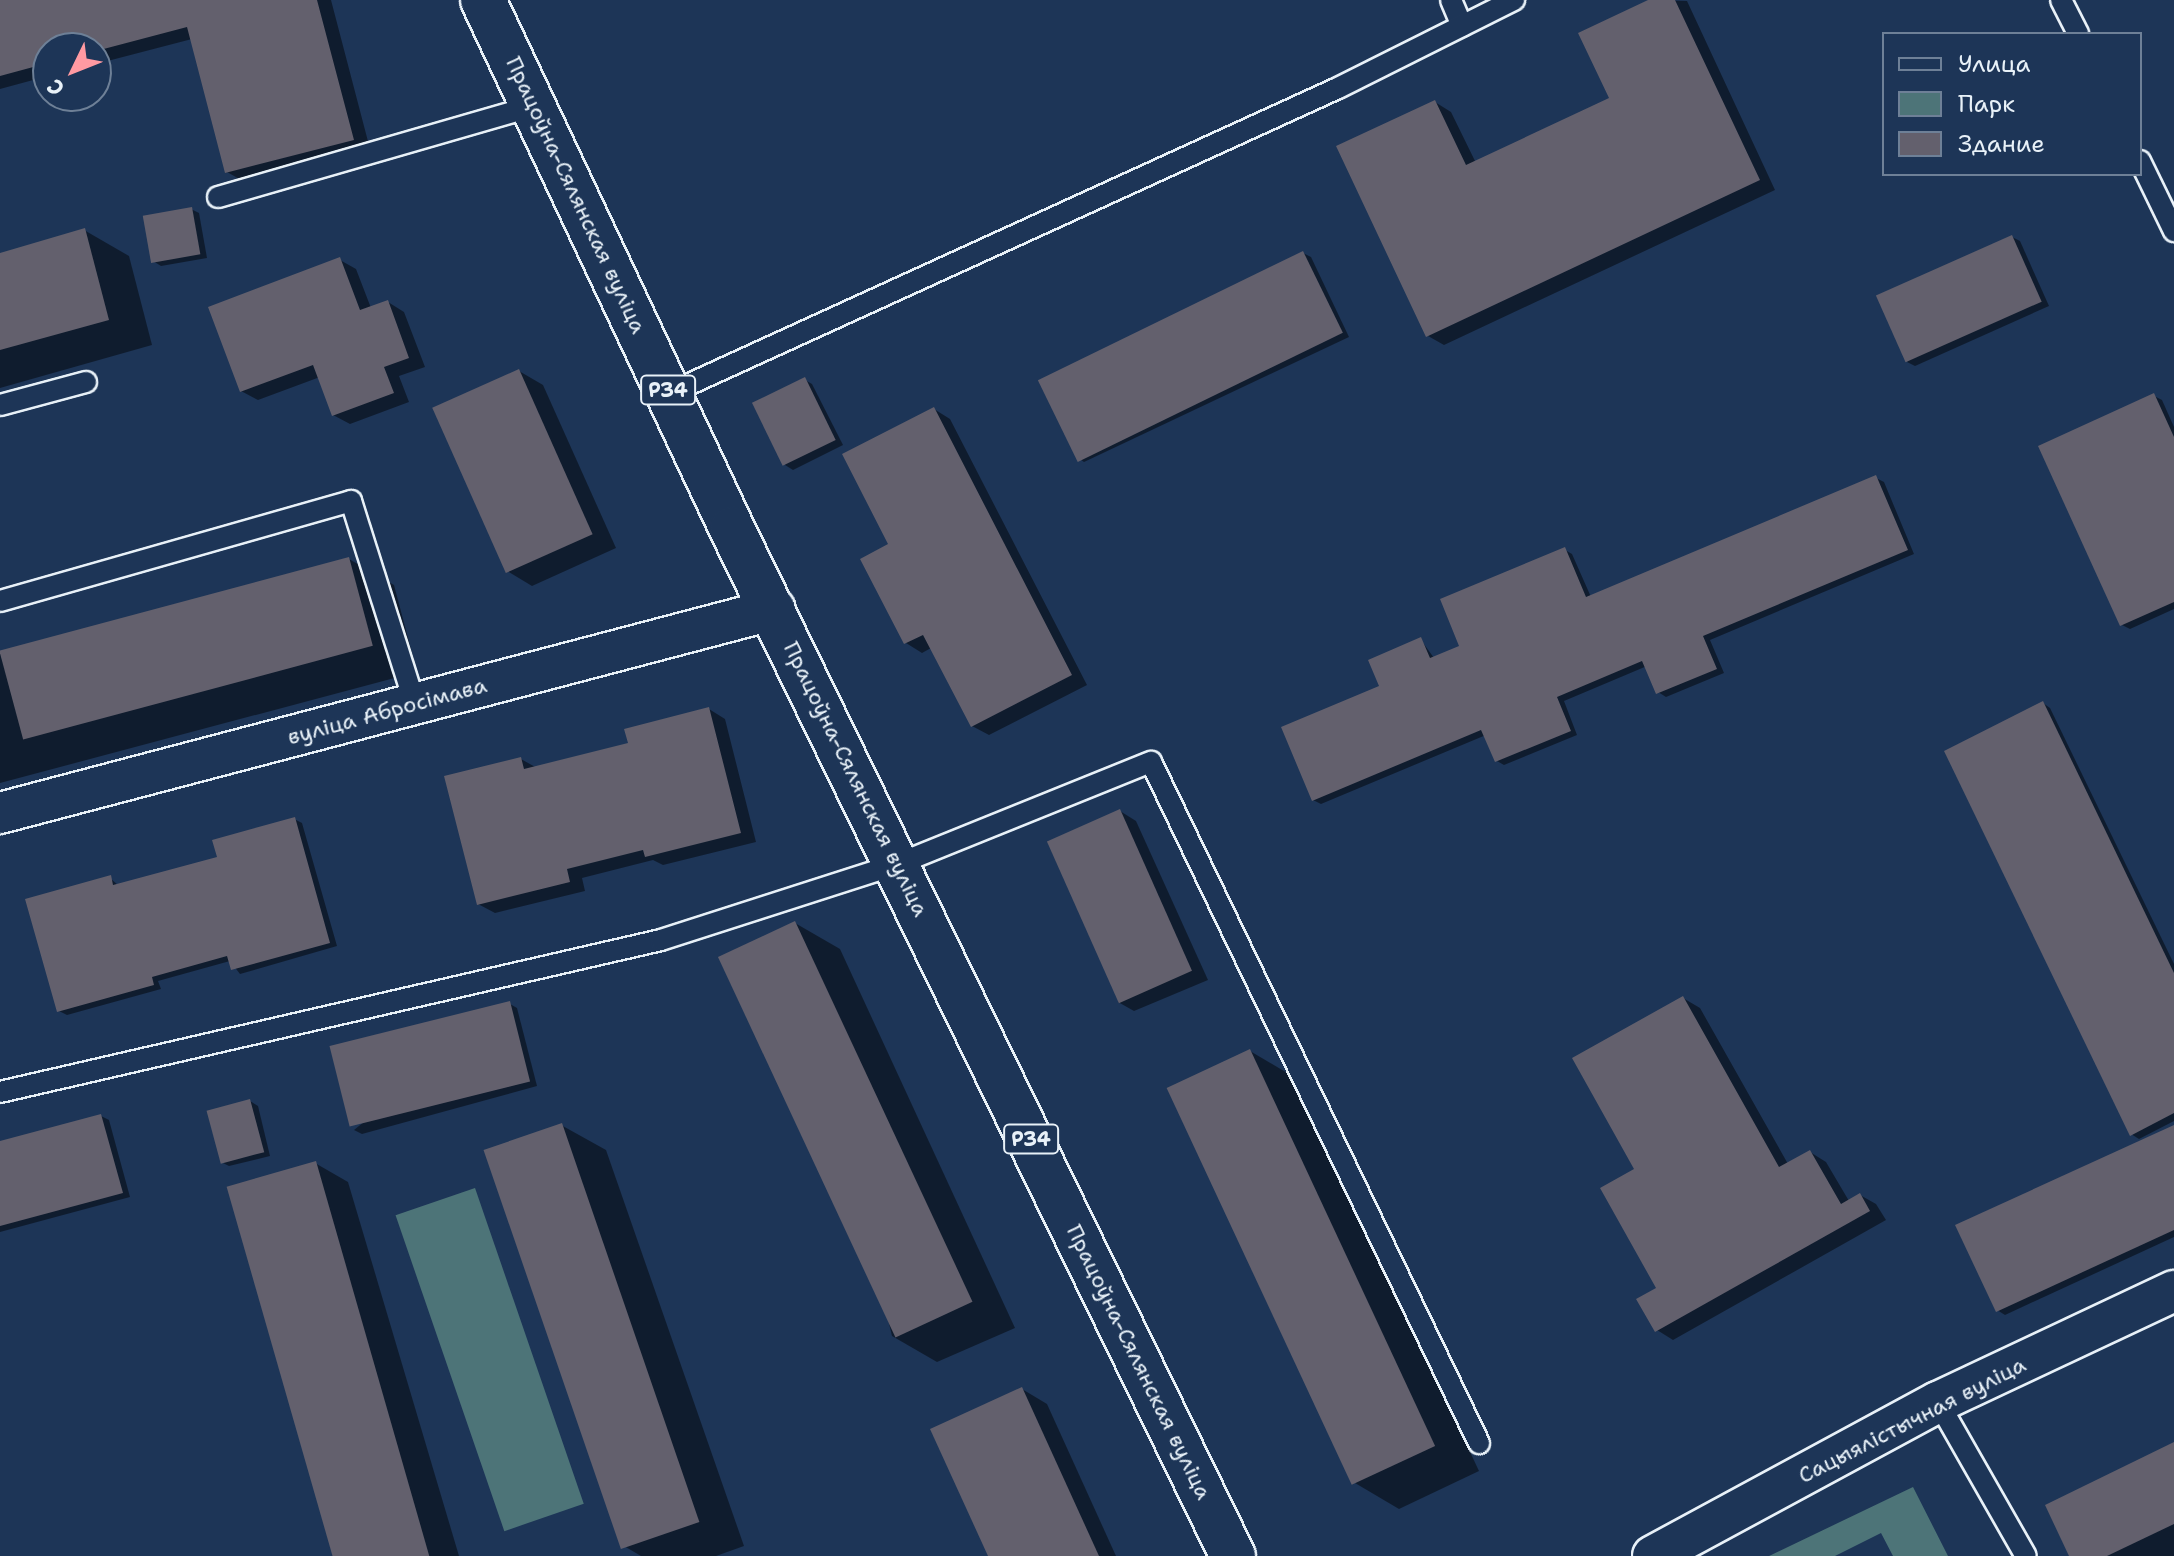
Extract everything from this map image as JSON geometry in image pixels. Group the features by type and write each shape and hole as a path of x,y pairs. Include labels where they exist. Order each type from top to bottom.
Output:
{"main road":[{"name":"Працоўна-Сялянская вуліца","path":"483,0 1233,1556"}],"street":[{"name":"вуліца Абросімава","path":"0,813 775,609"},
{"name":"Сацыялістычная вуліца","path":"1653,1556 1938,1402 2174,1291"}],"lane":[{"path":"1451,0 1462,26"},
{"path":"670,393 1338,88 1514,0"},
{"path":"2061,0 2077,32"},
{"path":"218,197 533,106"},
{"path":"2142,165 2174,231"},
{"path":"0,405 86,382"},
{"path":"0,601 351,501 415,704"},
{"path":"0,1092 661,940 898,864 1151,762 1479,1443"},
{"path":"1938,1402 2026,1556"}],"green space":[{"path":"475,1188 584,1504 504,1531 396,1215"},
{"path":"1913,1487 1948,1556 1893,1556 1881,1533 1835,1556 1769,1556"}],"building":[{"path":"0,0 317,0 354,140 225,173 187,27 112,47 112,32 32,32 32,67 0,76"},
{"path":"1648,0 1675,0 1760,180 1426,337 1336,146 1435,100 1466,165 1609,98 1578,33"},
{"path":"192,207 200,254 151,263 143,216"},
{"path":"85,228 109,320 0,350 0,253"},
{"path":"2012,235 2042,302 1906,362 1876,296"},
{"path":"1303,251 1343,333 1078,462 1038,380"},
{"path":"340,257 360,310 388,300 409,358 384,367 394,393 332,416 313,365 240,392 208,307"},
{"path":"519,369 593,534 506,573 432,408"},
{"path":"805,377 836,440 783,466 752,403"},
{"path":"2154,393 2174,437 2174,602 2120,626 2038,446"},
{"path":"934,407 1072,675 971,727 923,635 904,644 860,559 888,544 842,454"},
{"path":"1876,475 1908,550 1703,636 1717,669 1656,694 1642,661 1557,697 1571,731 1495,762 1481,730 1312,801 1281,727 1379,686 1368,660 1421,637 1430,658 1459,646 1440,599 1565,547 1586,597"},
{"path":"349,557 373,646 23,740 0,651"},
{"path":"2043,701 2174,973 2174,1113 2130,1136 1944,751"},
{"path":"709,707 741,833 645,857 643,850 567,869 570,882 477,905 444,776 521,757 524,769 628,743 624,729"},
{"path":"1120,809 1192,971 1119,1003 1047,842"},
{"path":"295,817 330,943 231,970 227,956 152,977 154,985 57,1012 25,899 111,875 113,885 217,857 212,840"},
{"path":"795,921 972,1302 895,1338 718,957"},
{"path":"1683,996 1779,1167 1810,1150 1841,1204 1860,1193 1870,1211 1655,1332 1636,1299 1656,1288 1600,1188 1634,1169 1572,1058"},
{"path":"510,1001 530,1082 350,1127 330,1046"},
{"path":"1250,1049 1435,1446 1352,1485 1167,1088"},
{"path":"250,1099 264,1152 221,1164 207,1111"},
{"path":"101,1114 123,1193 0,1226 0,1141"},
{"path":"562,1123 699,1522 621,1549 484,1150"},
{"path":"2174,1125 2174,1230 1996,1312 1955,1225"},
{"path":"316,1161 429,1556 333,1556 227,1187"},
{"path":"1022,1387 1099,1556 988,1556 930,1429"},
{"path":"2174,1442 2174,1524 2107,1556 2069,1556 2045,1505"}]}
